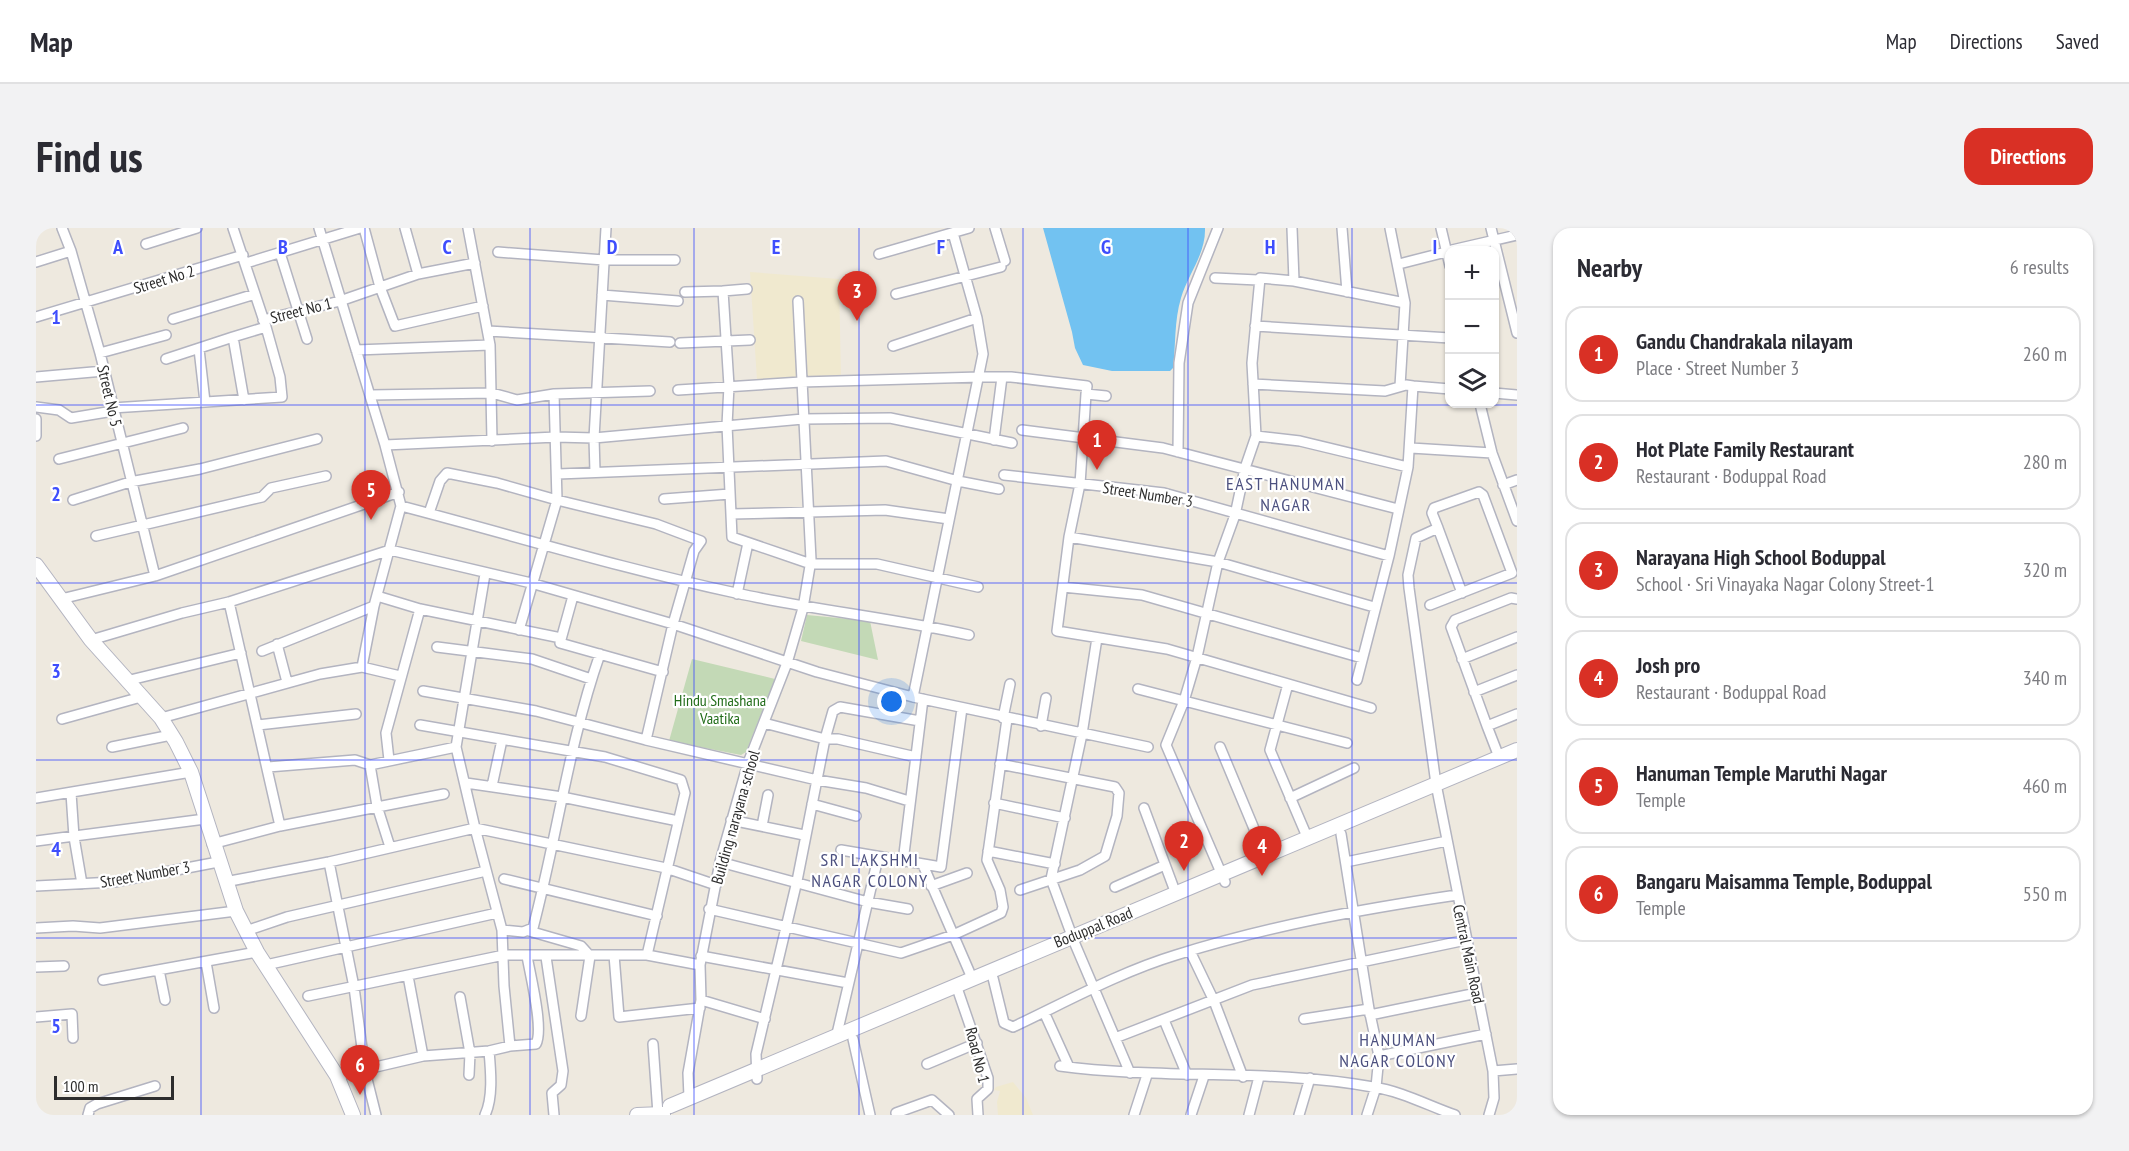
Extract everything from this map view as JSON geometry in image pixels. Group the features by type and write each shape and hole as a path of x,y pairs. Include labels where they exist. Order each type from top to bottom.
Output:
{"street":[{"name":"Street No 5","path":"63,228 100,353 155,576"},
{"path":"146,244 197,228"},
{"path":"36,407 59,410 71,417 113,410 282,397 280,377 245,259 233,228"},
{"path":"319,228 399,492 401,506 375,601 362,667"},
{"path":"322,239 362,228 393,323 398,327 443,313 483,306"},
{"path":"405,228 418,274"},
{"path":"468,228 490,345 492,441"},
{"path":"595,472 594,438 606,228"},
{"path":"879,254 969,228"},
{"path":"896,294 1003,264 995,228"},
{"path":"1178,452 1179,363 1188,303 1218,228"},
{"path":"1292,228 1294,281"},
{"path":"1342,228 1347,292"},
{"path":"1390,228 1405,303 1400,386"},
{"path":"1441,228 1447,246"},
{"path":"1491,228 1517,333"},
{"path":"903,862 920,721 918,698 928,626 983,354 977,318 952,232"},
{"path":"1469,246 1517,235"},
{"name":"Street No 2","path":"36,318 245,259 280,253 322,239"},
{"path":"36,262 71,251"},
{"path":"498,252 604,260 675,260"},
{"path":"1399,264 1445,252"},
{"path":"280,253 306,339"},
{"name":"Street No 1","path":"166,358 233,337 299,311 340,301 418,274 475,263"},
{"path":"1215,278 1258,280 1263,277 1294,281 1405,303"},
{"path":"1223,879 1166,745 1184,701 1197,657 1218,562 1235,514 1245,468 1256,436 1253,384 1258,280"},
{"path":"685,292 747,289"},
{"path":"723,291 729,386 727,426 730,466 730,534 735,539 811,564 877,564 978,587"},
{"path":"173,319 255,294"},
{"path":"602,296 678,301"},
{"name":"Building narayana school","path":"689,1097 688,1073 700,1004 700,960 709,909 748,763 787,663 803,608 811,564 798,301"},
{"path":"893,346 977,318"},
{"path":"1255,326 1445,338"},
{"path":"488,331 675,342 750,340"},
{"path":"100,353 166,335"},
{"path":"233,337 244,400"},
{"path":"356,350 490,345"},
{"path":"199,349 205,402"},
{"path":"36,378 104,371"},
{"path":"678,390 801,382 980,377 1087,386 1080,484 1069,537 1057,632 1167,649 1371,708"},
{"path":"994,440 1002,378"},
{"path":"1253,384 1385,391 1400,386 1445,389"},
{"path":"1357,680 1389,556 1408,466 1411,448 1413,386"},
{"path":"370,395 492,393 517,400 554,394 650,391"},
{"path":"1499,393 1517,395"},
{"path":"519,630 557,500 554,394"},
{"path":"1086,394 1106,396"},
{"path":"1481,408 1492,453 1517,522"},
{"path":"385,445 556,437 594,438 803,419 890,418 1012,443"},
{"path":"36,419 36,435"},
{"path":"59,459 183,428"},
{"path":"1022,430 1163,447 1398,509"},
{"path":"1256,436 1300,441 1408,466"},
{"path":"73,500 130,482 200,469 317,439"},
{"path":"1411,448 1492,453"},
{"path":"558,474 886,461 958,481 999,489"},
{"path":"429,513 440,481 447,473 497,483 656,524 701,541 694,551 673,624 646,740"},
{"name":"Street Number 3","path":"1004,474 1164,493 1389,556"},
{"path":"96,536 142,523 198,513 262,497 271,488 326,476"},
{"path":"1503,485 1517,480"},
{"path":"61,599 155,576 399,492"},
{"path":"1430,605 1462,593 1512,573 1483,495 1475,492 1434,508 1432,513 1462,593"},
{"path":"664,499 730,494"},
{"path":"401,506 736,594 803,608 879,616 969,635"},
{"path":"731,514 808,510 885,510 949,519"},
{"name":"Central Main Road","path":"1438,528 1416,538 1408,575 1413,628 1437,788 1493,1071 1494,1098 1489,1115"},
{"path":"1069,537 1218,562 1374,607"},
{"path":"736,594 748,543"},
{"path":"91,640 182,613 229,602 390,550 531,584 673,624 787,663 918,698 1148,747"},
{"path":"36,564 91,640 161,718 171,735 191,772 212,844 236,911 257,952 337,1076 353,1115"},
{"path":"485,574 456,747 502,930 504,986 510,1046"},
{"path":"1063,587 1142,595 1362,658"},
{"path":"573,596 560,643 663,672"},
{"path":"1499,757 1462,659 1451,622 1511,598 1517,599"},
{"path":"262,651 375,601 561,638"},
{"path":"229,602 280,826"},
{"path":"389,760 386,733 420,609"},
{"path":"1462,659 1517,637"},
{"path":"1097,638 1082,734 1051,879 1073,940 1130,1073"},
{"path":"277,644 287,682"},
{"path":"437,647 532,659 591,679"},
{"path":"126,681 241,653"},
{"path":"529,932 543,888 562,797 591,679 600,654"},
{"path":"161,718 287,682 362,667 400,676"},
{"path":"1474,692 1517,675"},
{"path":"709,909 901,953 953,935 1001,913 1002,900 987,860 1010,684"},
{"path":"1288,684 1270,750 1308,839"},
{"path":"1138,689 1347,743"},
{"path":"423,691 581,722 646,740 817,780 866,788 909,801"},
{"path":"62,719 141,697"},
{"path":"1041,726 1046,698"},
{"path":"756,1074 756,1054 797,881 804,835 833,711 840,707 920,721"},
{"path":"841,850 941,867 962,708"},
{"path":"258,725 356,714"},
{"path":"1487,726 1517,714"},
{"path":"764,723 825,740 838,739 916,757"},
{"path":"420,724 605,757 681,780 685,793 647,955"},
{"path":"112,747 171,735"},
{"path":"492,786 502,740"},
{"path":"268,767 354,760 369,765 456,747"},
{"path":"1220,747 1265,855"},
{"name":"Boduppal Road","path":"668,1113 689,1097 853,1040 958,988 972,978 1341,834 1517,750"},
{"name":"Boduppal Road","path":"637,1115 668,1113 836,1038 958,988 993,978 1176,894 1223,879 1265,855 1517,759"},
{"path":"1000,764 1118,789 1117,816 1105,856 1080,870 1020,890"},
{"path":"369,765 377,806 390,848"},
{"path":"1290,798 1354,768"},
{"path":"36,798 71,794 191,772"},
{"path":"466,783 562,797 678,821"},
{"path":"71,794 81,884"},
{"path":"212,844 280,826 444,794"},
{"path":"762,826 768,795"},
{"path":"994,803 1065,818"},
{"path":"812,804 856,816"},
{"path":"1144,808 1176,894"},
{"path":"36,841 206,819"},
{"path":"731,820 804,835"},
{"path":"225,882 329,862 475,828 666,868 716,885"},
{"path":"1341,834 1379,1056 1376,1087 1367,1115"},
{"path":"1346,862 1447,842"},
{"path":"988,850 1055,864"},
{"path":"836,1038 878,858"},
{"name":"Street Number 3","path":"36,886 114,882 218,862"},
{"path":"329,862 354,987 365,1071 376,1115"},
{"path":"720,862 868,902 908,909"},
{"path":"923,865 972,978"},
{"path":"1115,887 1165,865"},
{"path":"246,931 287,917 486,871"},
{"path":"931,886 967,873"},
{"path":"504,879 657,916"},
{"path":"993,978 1007,1025 1013,1027 1094,989 1190,951 1284,926 1353,911 1457,895"},
{"path":"36,928 73,926 100,928 236,911"},
{"path":"266,965 497,913"},
{"path":"502,930 529,932 581,946 590,956"},
{"path":"1116,1038 1252,985 1466,939"},
{"path":"1190,951 1214,1001 1243,1077"},
{"path":"103,980 257,952"},
{"path":"308,996 504,955 546,957 647,955 777,969 848,983"},
{"path":"614,955 619,1017 700,1004 765,1019"},
{"path":"337,1076 423,1056 489,1052 510,1046 531,1045 538,1040 527,956"},
{"path":"581,1016 590,956"},
{"path":"546,957 563,1071 561,1085 552,1093 554,1115"},
{"path":"206,962 213,1008"},
{"path":"36,967 64,966"},
{"path":"159,970 165,1000"},
{"path":"408,976 423,1056"},
{"name":"Road No 1","path":"958,988 988,1084 985,1092 977,1099 978,1115"},
{"path":"1304,1019 1370,1012 1477,993"},
{"path":"460,997 470,1053 469,1075"},
{"path":"1044,1012 1064,1067 1147,1075 1310,1078 1376,1087 1455,1115"},
{"path":"36,1017 72,1014 73,1038"},
{"path":"1164,1020 1187,1076"},
{"path":"1379,1056 1486,1034"},
{"path":"853,1040 870,1115"},
{"path":"927,1064 977,1043"},
{"path":"653,1044 668,1113"},
{"path":"485,1115 489,1110 492,1083 489,1052"},
{"path":"1493,1071 1517,1069"},
{"path":"1134,1115 1147,1075"},
{"path":"1191,1115 1204,1076"},
{"path":"1248,1115 1259,1077"},
{"path":"1299,1115 1310,1078"},
{"path":"88,1115 90,1107 155,1086"},
{"path":"896,1113 932,1100 949,1115"}],"shaded area":[{"path":"750,272 839,279 841,378 757,380"},
{"path":"1013,1082 1026,1098 1033,1115 998,1115 997,1102 1000,1091 994,1090 996,1087"}],"green space":[{"path":"807,615 870,621 878,660 801,641"},
{"name":"Hindu Smashana Vaatika","path":"692,659 775,679 746,752 741,755 669,741"}],"water":[{"path":"1043,228 1205,228 1203,247 1184,289 1179,307 1173,368 1170,371 1112,371 1083,365 1075,348"}],"place":[{"name":"Narayana High School Boduppal","path":"857,321"},
{"name":"Gandu Chandrakala nilayam","path":"1097,470"},
{"name":"Hanuman Temple Maruthi Nagar","path":"371,520"},
{"name":"Hot Plate Family Restaurant","path":"1184,871"},
{"name":"Josh pro","path":"1262,876"},
{"name":"Bangaru Maisamma Temple, Boduppal","path":"360,1095"}],"district":[{"name":"EAST HANUMAN NAGAR","path":"1286,494"},
{"name":"SRI LAKSHMI NAGAR COLONY","path":"870,870"},
{"name":"HANUMAN NAGAR COLONY","path":"1398,1050"}]}
